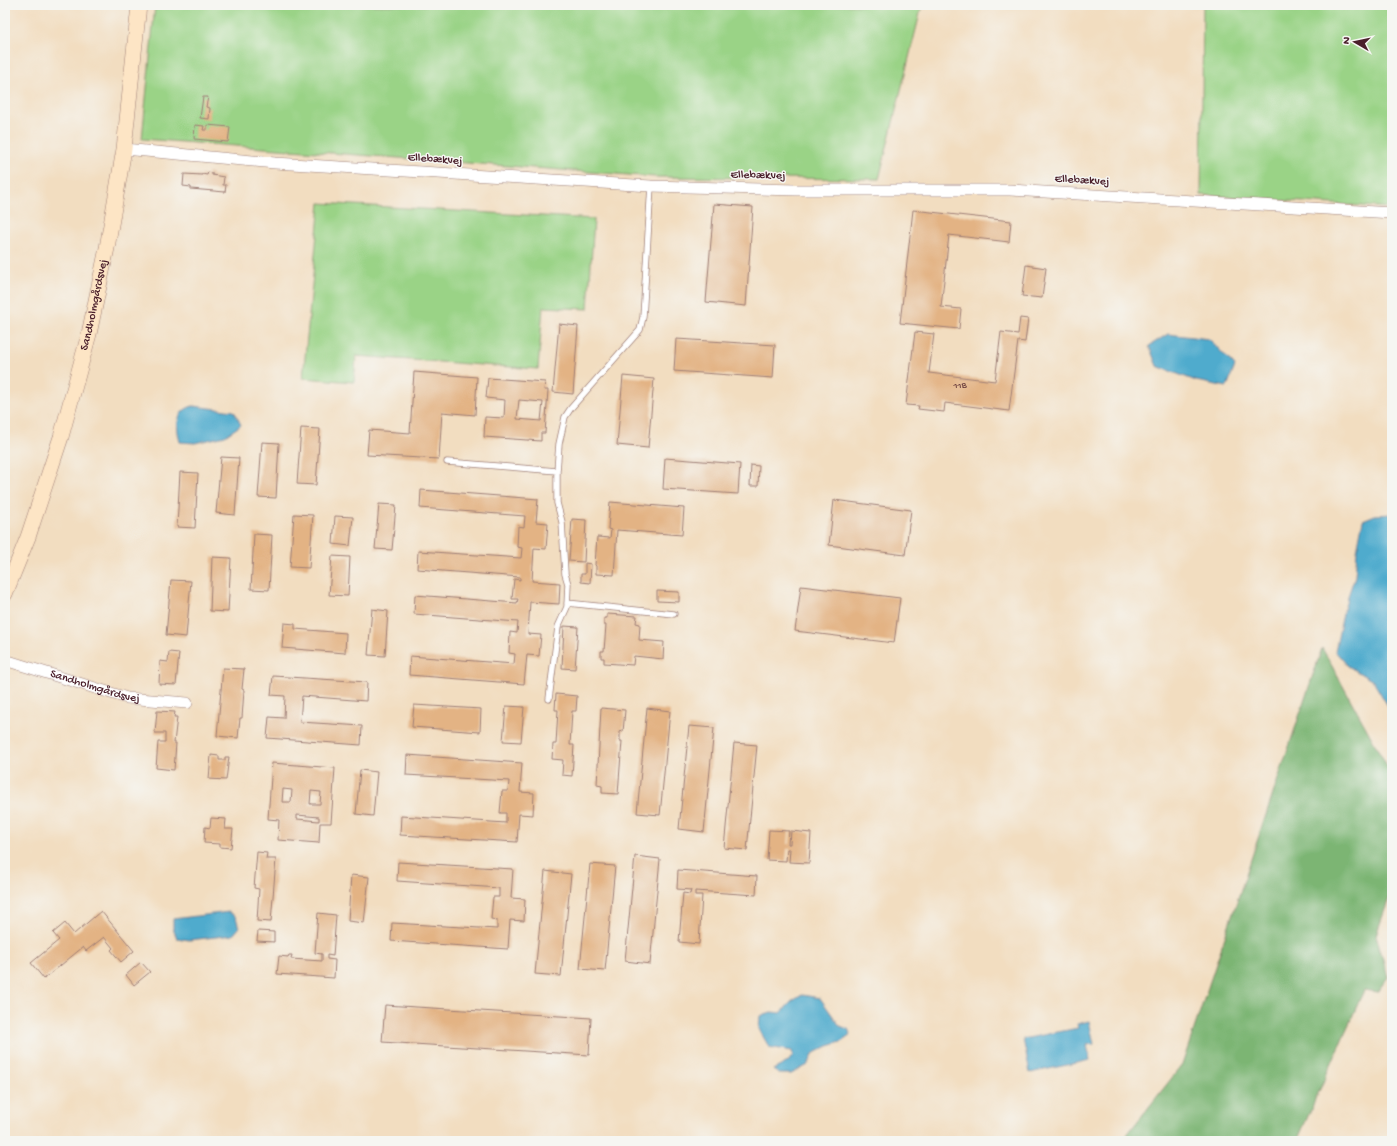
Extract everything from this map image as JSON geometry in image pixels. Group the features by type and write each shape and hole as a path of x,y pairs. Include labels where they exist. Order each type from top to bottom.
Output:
{"street":[{"name":"Sandholmgårdsvej","path":"5,594 41,499 61,437 89,334 124,150 139,5"},
{"name":"Ellebækvej","path":"124,150 276,163 651,186 796,190 1010,190 1392,213"},
{"name":"Sandholmgårdsvej","path":"5,660 127,698 188,703"}],"lane":[{"path":"549,699 558,627 567,607 568,584 565,574 562,522 557,502 557,471 565,417 571,408 640,330 643,317 651,186"},
{"path":"447,462 557,471"},
{"path":"567,603 674,614"}],"green space":[{"path":"155,5 922,5 879,179 656,177 142,139"},
{"path":"1203,5 1392,5 1392,208 1201,195"},
{"path":"320,203 594,219 588,309 543,307 538,369 356,356 354,382 303,378"},
{"path":"1322,648 1392,775 1392,890 1376,935 1388,977 1377,992 1364,990 1297,1141 1122,1141 1182,1065"}],"water":[{"path":"1168,334 1209,339 1235,366 1227,387 1196,381 1157,366 1149,346"},
{"path":"193,406 234,411 241,425 225,436 195,443 180,442 178,420 187,408"},
{"path":"1392,514 1392,704 1388,706 1373,681 1348,666 1335,651 1345,605 1355,576 1357,551 1363,520 1375,515"},
{"path":"229,912 236,917 239,928 233,935 189,940 177,938 173,929 173,919"},
{"path":"802,995 820,998 840,1026 848,1029 851,1035 841,1042 828,1046 814,1053 808,1065 791,1074 779,1074 773,1070 788,1062 793,1055 792,1051 769,1047 759,1029 760,1016 771,1012 781,1013 791,1002"},
{"path":"1089,1021 1094,1044 1087,1045 1090,1060 1030,1073 1023,1039 1078,1028 1077,1024"}],"building":[{"path":"203,97 208,97 206,107 210,108 209,119 200,118"},
{"path":"195,125 204,126 203,130 207,130 207,125 230,127 228,142 194,139"},
{"path":"208,172 212,173 212,175 224,177 223,185 226,185 225,192 191,189 191,187 183,186 184,174 207,175"},
{"path":"714,204 753,207 746,306 706,302"},
{"path":"913,210 1011,221 1009,242 949,235 941,307 961,309 959,329 900,323"},
{"path":"1026,265 1046,268 1042,298 1022,296"},
{"path":"1020,318 1028,319 1025,342 1018,341 1009,411 945,403 944,412 918,409 919,406 906,405 915,332 934,334 929,373 995,381 1001,332 1018,334"},
{"path":"559,324 578,326 573,394 553,392"},
{"path":"676,339 775,345 773,378 674,371"},
{"path":"414,372 477,377 475,415 442,412 439,459 367,455 369,430 410,433"},
{"path":"623,376 654,379 648,448 617,445"},
{"path":"488,378 545,382 544,390 548,390 545,433 541,433 541,441 484,437 485,417 504,418 505,400 486,398","holes":["519,400 543,402 541,421 517,419"]},
{"path":"301,428 320,429 316,485 297,484"},
{"path":"262,442 279,443 276,498 258,497"},
{"path":"221,457 239,458 235,515 216,513"},
{"path":"665,458 740,464 738,494 663,489"},
{"path":"751,465 759,466 758,486 750,486"},
{"path":"180,472 198,473 195,528 177,527"},
{"path":"421,490 538,499 536,522 548,523 546,549 534,548 532,581 560,583 559,604 530,602 528,634 541,635 539,656 527,655 524,684 409,675 410,656 514,664 515,654 509,653 510,632 517,633 518,622 414,614 415,595 517,603 518,599 512,599 514,579 520,580 520,577 417,569 418,551 521,558 522,548 517,547 518,526 524,527 525,516 420,508"},
{"path":"834,500 911,510 905,555 829,545"},
{"path":"610,502 684,508 682,535 617,530 614,575 596,574 595,565 597,537 610,538 611,530 608,529"},
{"path":"379,504 396,505 392,550 375,549"},
{"path":"294,514 313,515 309,568 290,567"},
{"path":"335,516 353,517 350,546 333,544"},
{"path":"572,519 586,520 584,562 569,561"},
{"path":"254,534 272,535 269,590 251,589"},
{"path":"332,556 350,557 348,596 329,595"},
{"path":"212,557 231,558 228,612 210,611"},
{"path":"585,563 591,564 590,583 581,582 581,574 585,574"},
{"path":"171,580 191,581 186,637 166,635"},
{"path":"801,586 900,598 894,643 795,631"},
{"path":"657,591 679,592 679,602 657,601"},
{"path":"372,609 388,611 385,656 368,655"},
{"path":"607,614 637,616 636,623 640,624 639,640 664,642 663,659 634,656 633,665 604,663 604,658 601,658 601,651 604,651 606,625 604,625 604,618 607,618"},
{"path":"284,623 295,624 295,629 346,633 345,653 282,648"},
{"path":"564,626 578,627 575,669 562,668"},
{"path":"169,652 179,653 176,685 159,684 160,661 168,662"},
{"path":"223,668 244,669 242,718 240,718 238,738 217,736"},
{"path":"273,676 367,682 366,701 302,696 300,722 362,726 361,745 267,738 269,717 284,718 285,696 271,695"},
{"path":"556,694 577,696 576,711 572,711 570,745 574,745 572,776 562,775 563,760 552,759 553,744 556,744 558,710 555,710"},
{"path":"414,705 481,709 480,732 412,727"},
{"path":"506,706 524,707 521,742 503,741"},
{"path":"601,708 625,710 623,732 620,731 620,741 622,741 618,794 602,793 602,786 597,785"},
{"path":"647,708 670,711 660,815 637,813"},
{"path":"157,711 175,712 174,717 177,717 174,743 176,743 174,770 156,768 158,742 165,742 165,733 155,733"},
{"path":"689,726 714,728 704,832 679,829"},
{"path":"734,743 757,745 747,850 724,848"},
{"path":"211,755 219,756 219,760 225,760 225,757 229,757 226,780 209,779"},
{"path":"407,755 522,763 520,792 534,793 533,815 519,814 517,842 400,835 401,816 506,823 506,813 500,813 502,791 508,791 509,781 406,775"},
{"path":"272,763 335,768 331,823 320,823 319,843 278,840 279,820 268,819","holes":["283,789 292,790 291,802 282,802","311,791 321,792 320,804 310,804","297,815 319,817 319,821 297,819"]},
{"path":"360,770 377,772 373,816 356,814"},
{"path":"211,818 226,819 225,829 233,829 231,848 220,847 220,844 204,843 205,827 210,828"},
{"path":"769,830 789,831 788,844 790,844 791,831 811,833 809,863 789,862 790,849 787,849 786,861 767,860"},
{"path":"257,852 267,853 266,859 276,859 271,922 257,921 259,889 254,888"},
{"path":"635,856 660,859 650,964 625,961"},
{"path":"398,862 513,869 511,898 525,899 524,921 510,920 508,949 391,941 392,923 497,929 497,920 491,919 493,897 499,897 499,888 397,881"},
{"path":"590,864 615,866 605,971 580,969"},
{"path":"678,870 757,876 756,895 695,891 695,895 702,895 699,944 679,942 683,893 690,894 691,890 677,889"},
{"path":"545,871 571,874 561,976 535,974"},
{"path":"351,875 369,877 364,923 348,921"},
{"path":"101,911 134,951 121,962 111,950 113,948 104,937 86,951 83,947 44,979 31,963 59,940 53,933 65,923 74,934"},
{"path":"318,913 336,915 333,956 327,955 327,959 335,960 334,978 277,974 279,956 288,957 289,955 292,955 291,959 322,961 322,954 315,953"},
{"path":"258,931 274,932 274,942 257,941"},
{"path":"141,962 150,972 134,985 126,975"},
{"path":"385,1005 591,1018 589,1055 382,1042"}]}
